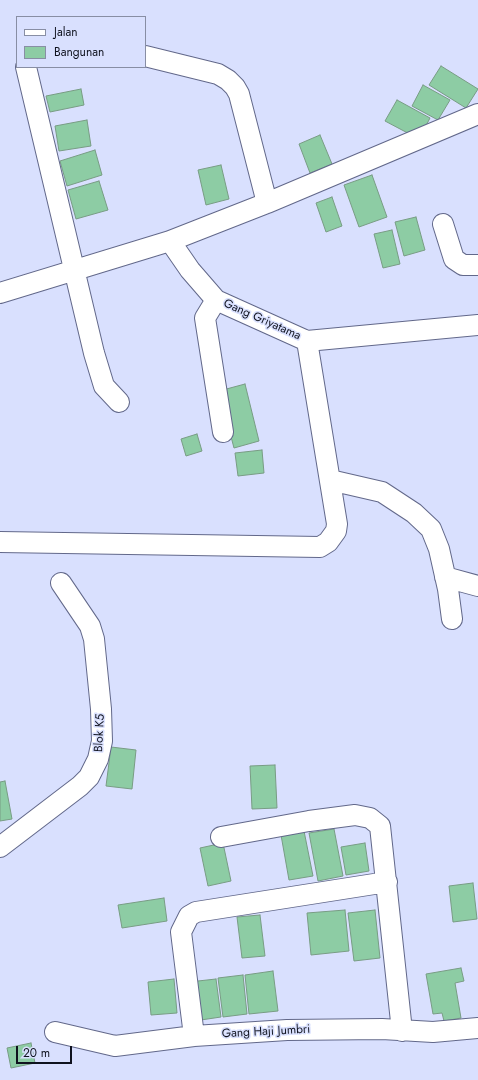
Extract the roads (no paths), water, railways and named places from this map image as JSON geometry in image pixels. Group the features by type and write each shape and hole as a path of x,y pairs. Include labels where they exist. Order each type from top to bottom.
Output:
{"street":[{"path":"146,56 218,74 228,80 235,87 239,94 267,203"},
{"path":"26,68 94,353 104,386 119,402"},
{"path":"0,293 74,269 170,241 267,203 478,114"},
{"path":"443,224 454,259 463,265 478,265"},
{"name":"Gang Griyatama","path":"170,241 190,270 216,300 307,341 478,325"},
{"path":"216,300 205,318 223,432"},
{"path":"0,542 320,547 328,542 336,531 337,524 307,341"},
{"path":"330,480 382,492 414,513 431,529 439,550 452,619"},
{"path":"445,577 478,586"},
{"name":"Blok K5","path":"0,847 80,786 89,777 98,759 102,741 101,710 94,639 90,626 61,583"},
{"path":"221,836 309,821 356,815 370,818 380,826 402,1030"},
{"path":"194,1036 181,932 189,916 196,912 387,882"},
{"name":"Gang Haji Jumbri","path":"55,1032 115,1046 194,1036 288,1030 382,1029 433,1032 478,1028"}]}
